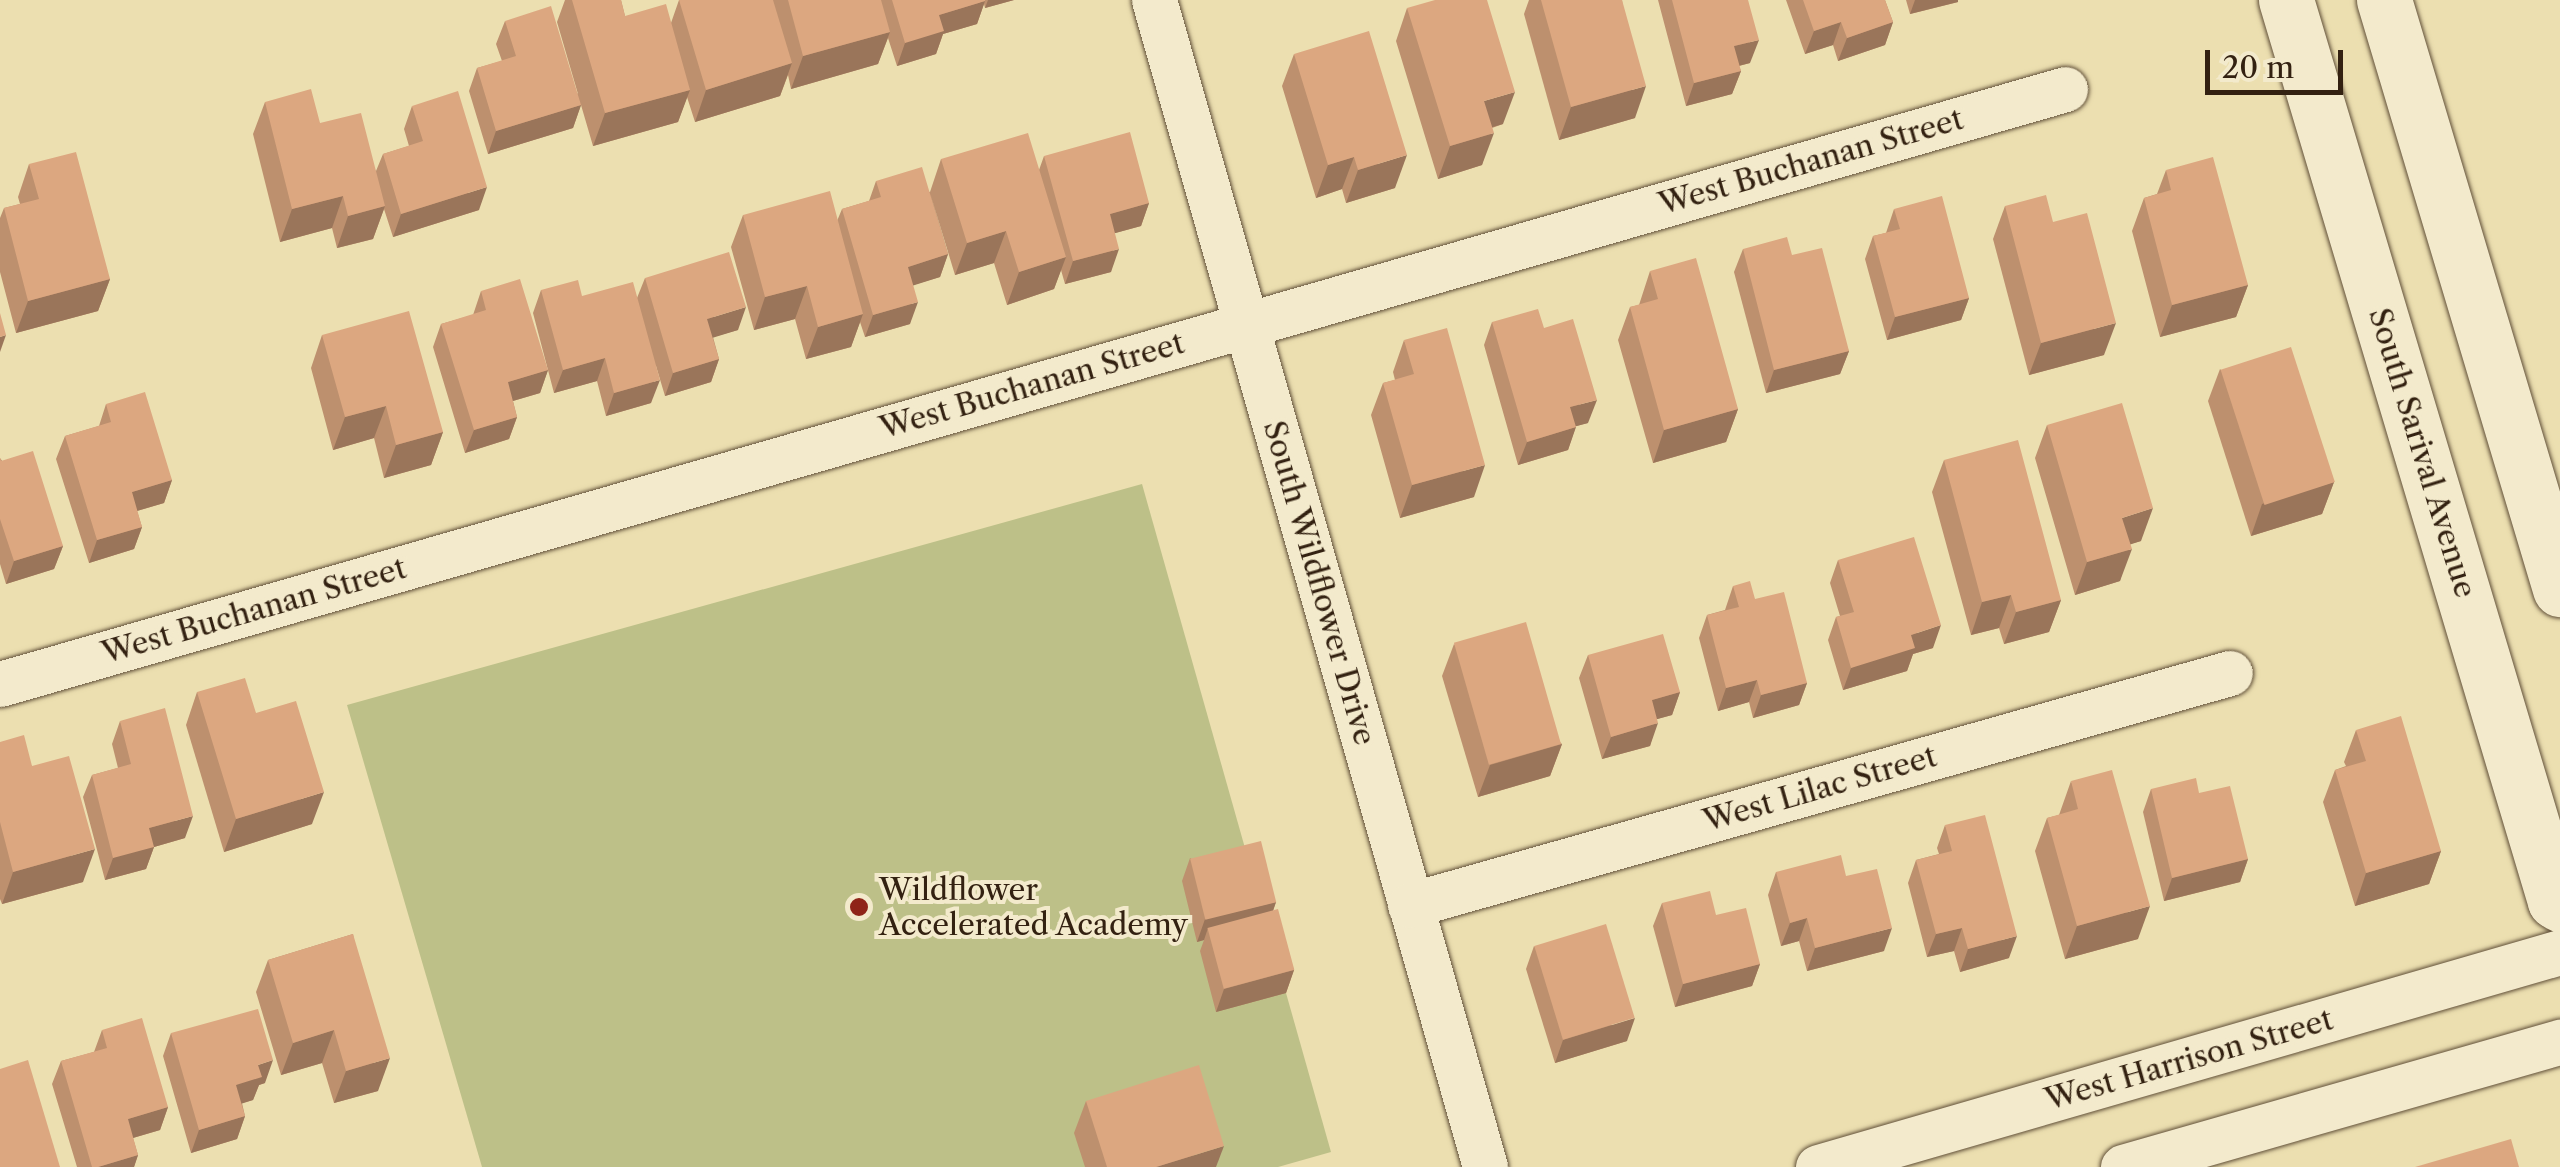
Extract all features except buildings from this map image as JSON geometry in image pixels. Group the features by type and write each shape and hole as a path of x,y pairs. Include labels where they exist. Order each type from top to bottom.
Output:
{"main road":[{"name":"South Sarival Avenue","path":"2286,0 2555,901 2560,904"},
{"path":"2384,0 2560,589"}],"street":[{"name":"South Wildflower Drive","path":"1154,0 1485,1167"},
{"name":"West Buchanan Street","path":"0,684 2065,89"},
{"name":"West Lilac Street","path":"1410,905 2230,673"},
{"name":"West Harrison Street","path":"1818,1167 2560,952"},
{"path":"2123,1167 2560,1042"}],"green space":[{"name":"Wildflower Accelerated Academy","path":"1142,484 1331,1152 1278,1167 482,1167 347,705"}],"place":[{"name":"Wildflower Accelerated Academy","path":"859,907"}]}
